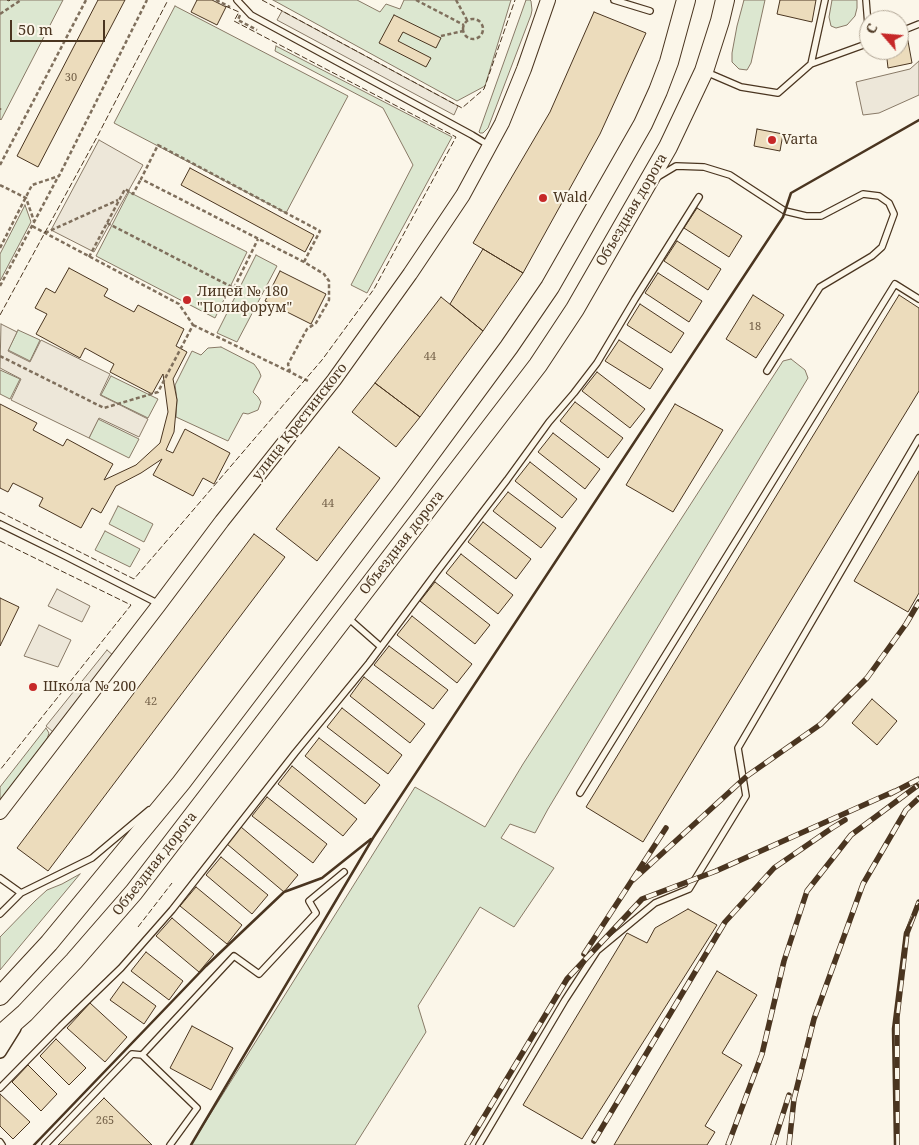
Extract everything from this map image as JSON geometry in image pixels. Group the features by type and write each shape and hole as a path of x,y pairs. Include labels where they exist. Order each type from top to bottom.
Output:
{"main road":[{"path":"0,996 49,944 181,783 509,348 550,288 643,124 658,91 686,0"},
{"name":"Объездная дорога","path":"0,1035 25,1013 74,961 134,892 538,365 575,309 668,147 704,71 725,0"}],"street":[{"name":"улица Крестинского","path":"0,812 160,605 222,521 334,380 410,274 458,202 502,123 524,69 548,0"},
{"path":"0,1052 25,1013"}],"lane":[{"path":"237,0 251,15 490,146"},
{"path":"614,0 650,11"},
{"path":"811,64 825,0"},
{"path":"704,71 742,87 778,93 811,64 859,47"},
{"path":"646,184 676,166 704,167 730,175 785,211 806,216 821,216 864,194 879,196 889,202 894,214 882,247 872,256 820,287 768,371"},
{"path":"0,1088 60,1026 121,968 172,910 236,826 381,647 549,422 597,363 699,197"},
{"path":"580,793 895,284 919,299"},
{"path":"479,1145 565,1000 597,951 655,903 689,889 746,796 738,748 919,438"},
{"path":"0,524 160,605"},
{"path":"346,616 381,647"},
{"path":"0,914 21,892 92,858 181,783"},
{"path":"142,1055 234,956 259,974 316,913 310,901 344,872"},
{"path":"0,878 21,892"},
{"path":"45,1145 132,1054 142,1055 197,1108 170,1145"}],"path":[{"path":"0,14 21,0"},
{"path":"0,164 86,0"},
{"path":"0,286 59,176 147,0"},
{"path":"416,0 464,25"},
{"path":"456,0 467,20"},
{"path":"467,20 480,22 483,26 483,32 473,40 466,37 464,31 464,25 467,20"},
{"path":"441,36 464,31"},
{"path":"89,257 125,189 133,194 158,146 320,231 304,262"},
{"path":"0,248 32,186 59,176"},
{"path":"141,179 304,262 324,274 330,281 328,300 316,323 308,328 288,364 290,372"},
{"path":"0,185 26,198 34,222"},
{"path":"45,233 120,199"},
{"path":"107,223 234,288 258,239"},
{"path":"32,226 179,304 193,325 310,382"},
{"path":"0,356 104,408 158,392 193,325"}],"green space":[{"path":"0,0 63,0 1,120 0,119"},
{"path":"273,0 357,0 380,12 386,4 400,9 404,0 511,0 485,86 457,101"},
{"path":"526,0 531,1 531,15 488,128 483,133 480,133 479,132"},
{"path":"744,0 765,0 751,63 747,70 739,69 732,62 737,26"},
{"path":"832,0 857,0 855,16 847,25 836,28 831,26 829,17"},
{"path":"175,6 348,96 286,213 114,123"},
{"path":"276,46 452,137 367,293 351,285 413,165 383,108 275,51"},
{"path":"129,192 247,252 215,318 96,256"},
{"path":"25,205 31,222 0,281 0,254"},
{"path":"256,255 277,266 237,342 217,333"},
{"path":"18,330 40,340 30,361 8,350"},
{"path":"221,347 254,364 261,376 253,392 261,402 258,410 248,414 243,413 228,441 176,417 177,400 175,385 192,351 201,355 208,348"},
{"path":"791,359 805,370 808,378 535,833 510,824 501,838 554,868 514,927 480,907 418,1006 426,1032 355,1145 191,1145 415,787 485,827 523,764 783,361"},
{"path":"0,370 20,379 10,399 0,394"},
{"path":"111,376 158,399 148,418 101,395"},
{"path":"98,419 139,439 129,458 89,438"},
{"path":"118,506 153,524 144,542 109,524"},
{"path":"105,531 140,549 130,567 95,550"},
{"path":"46,728 49,733 46,742 0,800 0,787"},
{"path":"80,874 0,970 0,937 47,890"}],"shaded area":[{"path":"282,11 458,106 454,115 277,20"},
{"path":"919,61 919,95 879,113 863,115 856,82 910,69"},
{"path":"99,140 143,165 94,252 51,230"},
{"path":"1,324 17,332 8,351 30,362 41,340 110,374 100,395 148,419 139,437 99,418 89,438 11,400 21,379 0,368"},
{"path":"57,589 90,606 82,622 48,606"},
{"path":"39,625 71,640 58,667 24,656"},
{"path":"107,650 114,656 53,732 46,726"}],"building":[{"path":"98,0 125,0 38,167 17,156"},
{"path":"197,0 212,0 226,7 217,25 191,12"},
{"path":"780,0 816,0 812,22 777,14"},
{"path":"594,12 646,33 600,134 523,273 473,243 550,112"},
{"path":"394,15 441,38 436,48 403,32 398,41 431,58 426,67 379,43"},
{"path":"909,46 912,63 888,68 887,60 909,60"},
{"path":"757,129 783,134 780,151 754,146"},
{"path":"190,168 314,235 305,252 181,185"},
{"path":"697,208 742,236 729,257 684,228"},
{"path":"677,241 721,269 708,290 664,261"},
{"path":"483,249 523,273 483,331 450,304"},
{"path":"69,268 108,289 104,296 134,312 138,305 184,329 176,346 187,352 173,379 177,400 174,432 166,450 173,453 185,429 230,453 214,484 203,478 193,496 153,475 162,459 116,486 101,513 92,508 81,528 39,506 43,498 13,483 8,492 0,488 0,404 37,423 33,430 63,446 67,439 113,464 104,480 136,465 160,443 168,412 163,374 152,394 110,372 114,364 85,348 80,358 36,334 47,314 35,308 46,288 55,293"},
{"path":"280,271 326,294 311,324 265,301"},
{"path":"658,273 702,301 689,322 645,293"},
{"path":"753,295 784,315 756,358 726,339"},
{"path":"899,295 919,308 919,391 643,842 586,807"},
{"path":"441,297 483,331 420,417 375,383"},
{"path":"640,304 684,333 671,353 627,325"},
{"path":"619,340 663,369 650,389 605,361"},
{"path":"597,372 645,409 630,428 582,391"},
{"path":"375,383 420,417 396,447 352,412"},
{"path":"575,402 623,438 608,458 560,421"},
{"path":"675,404 723,430 673,512 626,485"},
{"path":"553,433 600,469 585,489 538,452"},
{"path":"339,447 380,478 317,561 276,529"},
{"path":"530,462 577,499 562,518 515,481"},
{"path":"919,471 919,593 908,612 854,581"},
{"path":"508,492 556,528 541,548 493,511"},
{"path":"483,522 531,559 516,579 468,542"},
{"path":"254,534 285,557 48,871 17,848"},
{"path":"461,554 513,595 498,614 446,573"},
{"path":"435,582 490,625 475,644 420,601"},
{"path":"0,598 19,607 0,646"},
{"path":"412,616 472,664 457,683 397,635"},
{"path":"389,646 448,690 433,709 374,665"},
{"path":"364,677 425,724 410,743 350,696"},
{"path":"872,699 897,721 877,745 852,723"},
{"path":"342,708 402,755 388,774 327,727"},
{"path":"319,738 380,785 365,804 305,756"},
{"path":"292,766 357,819 343,836 278,784"},
{"path":"267,797 327,844 313,863 252,816"},
{"path":"241,827 298,875 284,892 227,844"},
{"path":"221,857 268,895 252,914 206,875"},
{"path":"196,887 242,925 227,944 180,906"},
{"path":"688,909 717,925 582,1139 523,1105 627,933 647,943 655,928"},
{"path":"172,918 214,954 199,972 156,936"},
{"path":"146,952 183,981 169,1000 131,971"},
{"path":"717,971 757,995 722,1053 742,1065 705,1126 715,1132 707,1145 614,1145"},
{"path":"123,982 156,1006 144,1024 110,1000"},
{"path":"90,1003 127,1037 105,1062 67,1028"},
{"path":"192,1026 233,1048 211,1090 170,1068"},
{"path":"56,1039 86,1068 69,1085 40,1056"},
{"path":"28,1065 57,1094 41,1111 12,1082"},
{"path":"0,1094 30,1122 13,1139 0,1126"},
{"path":"104,1098 152,1145 58,1145"}],"railway":[{"path":"633,880 747,776 821,724 867,678 906,624 919,602"},
{"path":"890,794 919,779"},
{"path":"728,1145 762,1054 784,961 807,891 851,835 917,786"},
{"path":"467,1145 567,979 642,899 716,871 895,791"},
{"path":"789,1145 794,1099 814,1019 863,884 906,810 919,798"},
{"path":"594,1141 725,922 774,868 845,820"},
{"path":"584,954 666,828"},
{"path":"897,1145 897,1017 907,933 919,902"},
{"path":"773,1145 789,1095"}],"fence":[{"path":"0,315 97,137 168,0"},
{"path":"262,0 462,108 484,89 515,0"},
{"path":"0,512 134,579 322,360 374,289 456,137 234,21 239,12 223,5"},
{"path":"0,541 131,605 0,770"},
{"path":"138,927 172,883"}],"wall":[{"path":"191,1145 373,838 783,217 791,193 919,120"},
{"path":"34,1145 206,966 284,892 322,878 371,839"},
{"path":"895,1145 893,1029 905,933 919,904"}],"place":[{"name":"Varta","path":"772,140"},
{"name":"Wald","path":"543,198"},
{"name":"Лицей № 180 \"Полифорум\"","path":"187,300"},
{"name":"Школа № 200","path":"33,687"}]}
